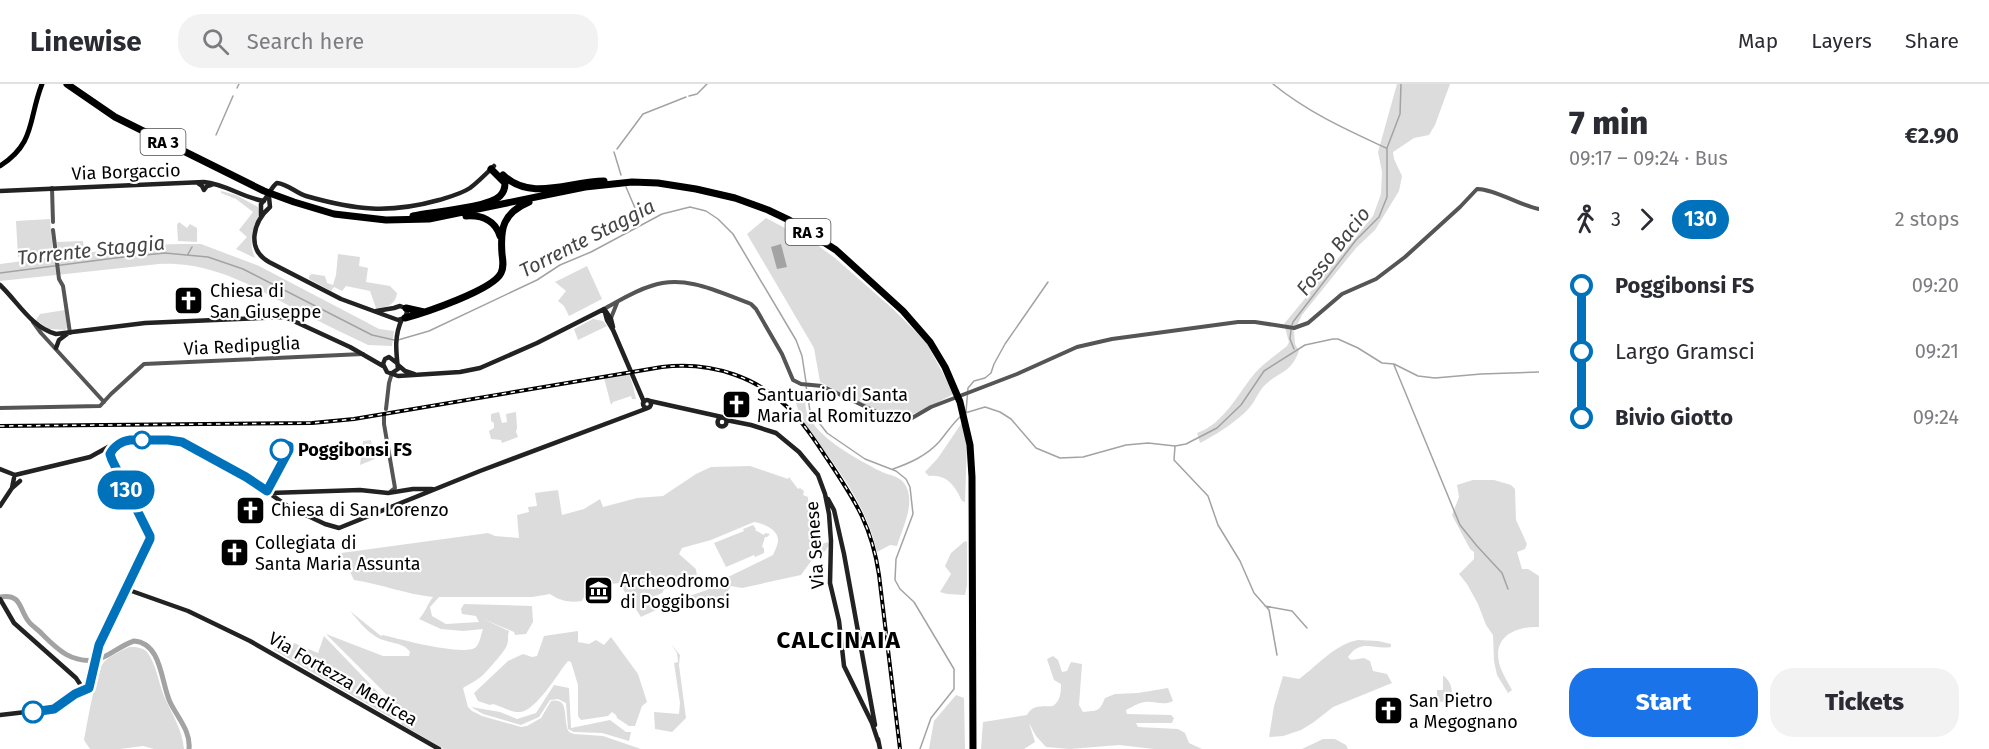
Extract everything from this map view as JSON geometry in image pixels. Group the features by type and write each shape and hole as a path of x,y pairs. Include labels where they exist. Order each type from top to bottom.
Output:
{"highway":[{"name":"RA 3","path":"66,84 115,117 267,199 334,214 398,220 429,219 585,187 644,182 696,189 752,204 789,220 836,250 918,326 945,367 962,401"},
{"name":"RA 3","path":"74,84 117,114 267,199 334,210 413,216 452,212 607,180 650,179 697,185 753,201 791,218 838,248 905,308 934,341 948,365 962,401 974,445 976,476 974,749"},
{"path":"493,167 515,185 531,190 607,180"},
{"path":"413,216 496,199 503,192 505,183 493,167"},
{"path":"403,319 426,312 495,281 503,268 501,240 504,222 520,206 585,187"},
{"path":"398,220 423,222 478,216 495,226 501,240"},
{"path":"406,308 426,312"}],"main road":[{"path":"0,166 17,154 24,144 42,84"},
{"path":"403,319 340,299 262,258 257,253 254,242 255,234 274,184 279,183 301,195 335,203 370,209 396,209 459,194 471,188 493,167"},
{"path":"187,183 201,185 204,190 209,185 225,188"},
{"name":"Via Borgaccio","path":"0,191 212,183 250,198 267,199"},
{"path":"0,288 42,329 54,333 70,333 145,322 285,317 351,347 398,376 460,372 485,366 604,309 646,402 644,407 649,408"},
{"path":"376,311 399,306 406,308 407,312 398,328 395,349 397,370 390,372"},
{"path":"394,308 398,328"},
{"path":"588,317 609,320"},
{"path":"49,341 54,333"},
{"path":"56,348 59,340 70,333"},
{"path":"383,366 385,359 390,357 395,349"},
{"path":"390,357 405,371 416,374"},
{"name":"Via Senese","path":"633,414 646,402 666,404 710,414 723,421 766,429 783,438 818,475 831,512 830,583 839,621 843,664 878,741"},
{"name":"Via Senese","path":"279,497 303,515 339,528 434,489 649,408 666,404"},
{"path":"0,506 18,477 30,472 87,458 102,452 116,442 162,439 182,442 246,477 270,494 279,497 364,490 389,493 413,489 434,489"},
{"path":"110,456 114,448 124,441"},
{"path":"0,715 51,710 73,695 83,684 92,672 98,648 150,537 110,456 102,452"},
{"path":"0,469 18,477"},
{"path":"413,489 419,492 417,497"},
{"path":"831,512 846,568 880,749"},
{"name":"Via Fortezza Medicea","path":"126,589 185,610 280,657 439,749"},
{"path":"0,599 15,624 83,684"},
{"path":"865,710 870,714 872,712"}],"street":[{"path":"52,188 53,222"},
{"path":"604,309 650,286 677,282 701,285 751,304 757,310 784,358 793,380 801,384 824,386 897,420 911,418 926,409 1017,374 1059,354 1100,341 1238,322 1297,327 1308,323 1342,294 1376,279 1405,257 1460,207 1475,190 1490,192 1539,209"},
{"path":"54,230 59,279 63,286 70,333"},
{"path":"609,320 617,302"},
{"path":"0,408 97,407 104,402 41,333 33,321"},
{"path":"344,354 350,352 351,347"},
{"name":"Via Redipuglia","path":"104,402 130,376 147,364 364,354"},
{"path":"386,409 390,372"},
{"path":"364,490 394,490 395,488 384,415"}],"shaded area":[{"path":"1397,84 1450,84 1429,135 1414,138 1393,152 1402,176 1399,191 1375,230 1356,248 1302,315 1294,331 1295,344 1299,351 1292,364 1263,387 1250,407 1240,417 1200,443 1197,433 1215,423 1255,373 1287,346 1289,342 1284,324 1373,216 1381,194 1382,172 1378,152"},
{"path":"221,191 236,195 258,207 258,218 252,235 252,249 255,258 236,249 247,237 239,230 253,212"},
{"path":"766,218 817,245 893,309 926,342 954,394 914,414 902,417 885,414 820,382 814,348 747,234"},
{"path":"50,219 53,253 18,257 16,221"},
{"path":"179,222 187,228 190,224 197,228 197,242 178,241 177,225"},
{"path":"83,241 84,249 58,253 57,242"},
{"path":"201,244 259,266 379,329 394,331 392,346 368,345 229,276 178,264 159,264 0,281 0,264 147,245"},
{"path":"781,244 787,267 777,269 771,247"},
{"path":"338,254 360,257 359,266 368,268 366,282 390,286 397,293 393,303 376,308 370,291 346,286 342,291 334,287 331,291 309,279 312,274 325,276 327,283 333,285"},
{"path":"587,266 602,299 569,316 564,306 558,301 566,291 555,282"},
{"path":"65,310 67,328 65,330 49,329 36,320 40,314"},
{"path":"593,319 603,321 607,326 578,340 574,329"},
{"path":"629,374 636,399 632,399 631,396 613,402 611,405 604,378"},
{"path":"805,399 807,413 812,422 828,439 860,460 897,477 906,486 909,505 897,546 890,545 877,552 864,513 854,495 795,412 798,409 796,403"},
{"path":"499,412 502,423 507,422 506,414 516,412 518,437 502,443 501,440 491,439 489,431 494,428 494,423 491,421 491,414"},
{"path":"963,421 967,443 965,502 946,479 929,476 925,472 938,458"},
{"path":"371,440 375,459 360,465 363,441"},
{"path":"750,466 788,479 789,477 798,489 804,491 803,495 808,497 809,513 812,513 813,542 822,544 828,542 829,545 816,559 814,557 801,575 742,588 731,586 719,605 706,598 677,600 707,590 773,555 778,542 777,536 765,525 754,522 711,540 682,548 679,554 696,569 697,577 664,589 662,593 653,597 658,609 641,617 619,583 593,588 582,601 578,602 561,600 550,594 532,597 439,597 430,607 432,616 446,624 479,622 476,616 462,614 461,609 464,604 532,606 533,622 526,634 515,635 514,632 483,619 509,631 508,641 506,648 493,665 483,675 463,688 468,707 472,711 521,727 541,718 551,701 557,701 564,706 569,732 603,736 641,749 444,749 401,724 405,716 403,711 326,634 383,656 409,656 410,652 407,648 371,634 350,611 381,636 446,649 470,650 476,647 483,629 463,631 441,629 419,619 433,597 354,580 341,553 488,533 495,536 519,538 517,515 529,512 528,507 537,506 535,493 558,490 562,515 584,509 600,499 603,507 637,498 663,496 711,467"},
{"path":"1473,480 1494,480 1511,485 1515,489 1516,520 1527,544 1525,549 1517,552 1522,569 1528,569 1539,576 1539,627 1529,627 1512,632 1501,642 1498,650 1501,669 1512,690 1508,693 1497,675 1493,635 1467,584 1459,574 1474,559 1474,552 1470,549 1452,515 1459,497 1457,485"},
{"path":"753,525 755,530 764,535 765,533 770,534 765,537 762,547 764,553 726,567 714,543"},
{"path":"965,541 967,542 967,585 965,595 940,592 951,574 945,566 951,553"},
{"path":"578,631 578,642 589,644 596,640 604,645 611,637 638,674 647,702 642,706 635,726 629,726 612,712 608,716 581,720 578,716 578,685 571,662 568,661 540,699 526,710 514,711 478,701 474,693 508,661 523,654 537,656 544,636"},
{"path":"324,636 394,709 397,715 395,720 274,650 275,648 290,654 294,643 318,653"},
{"path":"1358,640 1391,644 1391,647 1385,648 1363,646 1353,651 1348,657 1351,660 1364,658 1370,661 1373,671 1387,674 1392,683 1333,707 1301,730 1283,736 1269,737 1274,706 1283,676 1299,679 1334,651"},
{"path":"671,644 680,655 679,665 686,718 672,732 655,729 654,712 679,714 680,703 674,663 678,662 677,653"},
{"path":"129,647 143,649 150,657 179,728 184,749 154,749 143,746 90,749 84,740 101,667 110,657"},
{"path":"1053,656 1058,660 1062,672 1067,671 1071,662 1082,664 1079,705 1083,712 1097,710 1105,698 1115,694 1168,688 1173,701 1142,703 1126,710 1127,714 1171,715 1174,718 1172,723 1136,723 1138,727 1178,729 1185,733 1189,743 1202,749 1154,749 1119,745 1070,749 1046,747 1036,736 1029,723 1035,742 1024,749 981,749 983,722 1027,715 1035,708 1053,706 1057,702 1061,684 1054,680 1047,659"},
{"path":"1443,676 1450,685 1452,701 1437,702 1437,690 1443,690"},
{"path":"554,685 569,688 571,728 610,720 626,732 631,732 629,741 602,733 574,732 568,729 566,703 558,699 550,700 539,717 521,725 483,714 471,707 500,712 517,719 536,713"},
{"path":"956,695 964,698 965,749 929,749 934,721"},
{"path":"1323,739 1335,739 1346,745 1348,749 1302,749"}],"waterway":[{"path":"237,88 239,84"},
{"path":"689,96 697,94 707,84"},
{"path":"1273,84 1313,112 1386,148"},
{"name":"Fosso Bacio","path":"1292,325 1356,240 1379,217 1387,197 1387,148 1400,114 1401,84"},
{"path":"216,135 233,96"},
{"path":"617,149 643,114 686,97"},
{"path":"614,152 621,175"},
{"path":"626,187 638,215"},
{"name":"Torrente Staggia","path":"398,340 429,331 537,280 560,265 591,252 662,214 690,207 706,211 733,234 796,340 802,356 806,382"},
{"path":"188,254 192,247"},
{"name":"Torrente Staggia","path":"0,273 165,253 208,257 243,269 372,335 394,340"},
{"path":"966,412 968,388 974,381 985,378 991,373 1005,344 1048,282"},
{"name":"Fosso Bacio","path":"1291,330 1290,339 1294,349"},
{"path":"965,413 985,407 1000,412 1011,419 1036,448 1060,458 1083,457 1126,445 1148,443 1175,446 1186,444 1217,428 1241,405 1264,371 1305,345 1333,339 1358,348 1382,363 1394,364 1418,376 1435,378 1539,372"},
{"path":"1394,365 1460,525 1502,573 1508,589"},
{"name":"Torrente Staggia","path":"806,386 810,411 827,433 865,459 896,471 906,479 910,487 913,514 896,559 895,580 900,589 914,602 954,669 954,689 931,718 920,749"},
{"path":"893,469 912,462 929,451 961,416"},
{"path":"1175,446 1174,460 1208,496 1218,525 1240,561 1254,593 1269,610 1277,655"},
{"path":"0,597 7,596 16,600 31,624 60,651 73,658 96,660 134,641 143,643 150,649 159,665 170,702 186,730 189,749"},
{"path":"1265,606 1292,611 1307,628"}],"railway":[{"path":"0,426 312,423 354,419 662,367 699,367 734,374 767,391 795,415 848,490 862,516 872,543 879,575 900,749"}],"bus line":[{"name":"130","path":"33,712 54,709 75,694 89,688 99,645 150,539 118,474 110,454 111,451 117,445 130,440 179,441 213,458 267,491 289,446 283,444 281,450"}],"place":[{"name":"Chiesa di San Giuseppe","path":"189,301"},
{"name":"Santuario di Santa Maria al Romituzzo","path":"736,405"},
{"name":"Poggibonsi FS","path":"281,450"},
{"name":"Chiesa di San Lorenzo","path":"250,510"},
{"name":"Collegiata di Santa Maria Assunta","path":"234,553"},
{"name":"Archeodromo di Poggibonsi","path":"599,591"},
{"name":"San Pietro a Megognano","path":"1388,711"}],"district":[{"name":"CALCINAIA","path":"839,640"}]}
